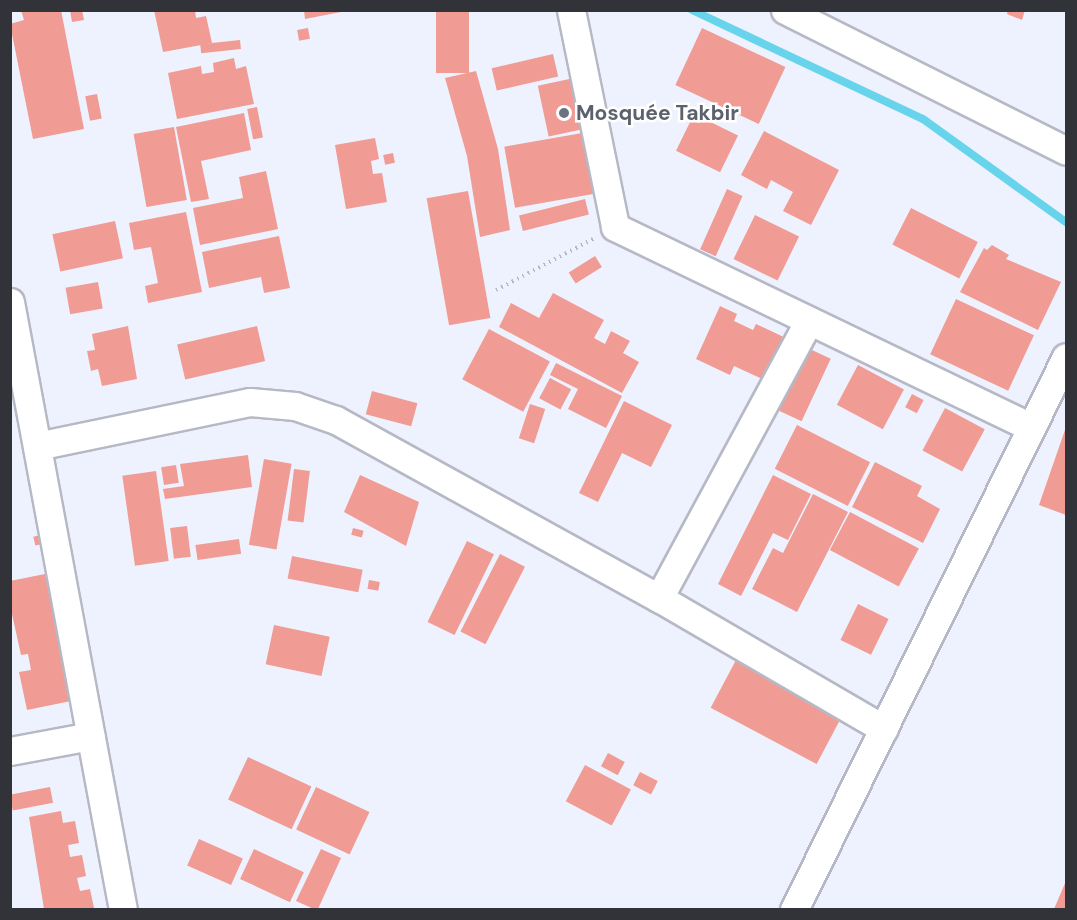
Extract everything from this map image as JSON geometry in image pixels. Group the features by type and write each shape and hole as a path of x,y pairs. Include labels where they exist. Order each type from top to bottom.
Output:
{"street":[{"path":"571,10 615,227 808,323 1030,427"},
{"path":"785,10 1066,152"},
{"path":"10,302 123,909"},
{"path":"659,598 808,323"},
{"path":"794,909 1066,357"},
{"path":"37,446 250,402 295,406 336,420 659,598 884,729"},
{"path":"10,751 91,736"}],"path":[{"path":"496,290 615,227"}],"building":[{"path":"21,10 61,10 84,129 33,139 10,24 24,20"},
{"path":"70,10 82,10 84,20 72,22"},
{"path":"154,10 195,10 196,18 206,16 212,43 163,52"},
{"path":"304,10 341,10 341,12 305,19"},
{"path":"436,10 469,10 469,73 436,73"},
{"path":"1008,10 1025,10 1022,20 1007,14"},
{"path":"308,28 310,39 299,41 297,30"},
{"path":"702,28 785,67 759,124 675,85"},
{"path":"240,40 241,49 201,53 200,44"},
{"path":"553,54 558,76 497,91 492,68"},
{"path":"234,58 236,69 246,66 254,104 177,119 168,73 201,66 202,74 214,72 213,63"},
{"path":"476,71 498,149 510,230 480,237 467,156 445,78"},
{"path":"574,78 585,129 549,137 538,86"},
{"path":"97,94 102,119 90,121 85,96"},
{"path":"257,107 263,137 253,139 247,109"},
{"path":"244,113 251,150 201,161 209,199 191,202 176,127"},
{"path":"694,114 738,135 720,172 676,151"},
{"path":"174,127 187,200 146,207 134,134"},
{"path":"764,131 839,170 811,225 783,211 793,192 771,180 767,189 741,175"},
{"path":"588,132 599,193 515,208 504,147"},
{"path":"375,138 379,159 371,161 373,174 382,173 387,202 346,209 335,145"},
{"path":"393,153 395,163 385,165 383,155"},
{"path":"266,171 278,229 200,245 193,208 243,198 239,177"},
{"path":"727,189 743,196 716,256 700,249"},
{"path":"468,191 490,318 449,325 427,198"},
{"path":"585,199 589,215 523,231 519,215"},
{"path":"911,208 978,242 959,279 892,245"},
{"path":"186,212 202,292 148,303 145,286 158,283 151,247 134,250 129,223"},
{"path":"755,215 799,236 778,281 734,259"},
{"path":"115,221 123,258 60,271 52,234"},
{"path":"279,236 290,288 264,293 261,277 209,288 202,252"},
{"path":"992,245 1009,255 1006,259 1061,282 1038,330 960,292 984,248 987,250"},
{"path":"595,256 602,267 576,283 569,272"},
{"path":"98,282 103,309 70,314 66,288"},
{"path":"553,293 604,320 594,338 605,344 611,331 630,341 623,353 639,362 622,393 499,327 511,303 539,318"},
{"path":"956,299 1034,335 1008,391 930,354"},
{"path":"720,306 737,314 734,321 753,330 756,324 790,340 771,383 734,366 730,375 696,359"},
{"path":"128,326 137,379 102,386 98,369 91,371 87,351 95,350 92,334"},
{"path":"257,326 265,361 185,380 177,344"},
{"path":"489,329 550,361 523,412 462,379"},
{"path":"799,344 831,359 802,421 770,407"},
{"path":"556,363 622,396 606,428 568,409 578,389 550,375"},
{"path":"858,365 904,389 883,429 837,405"},
{"path":"550,378 571,389 560,410 539,398"},
{"path":"372,391 417,403 411,426 366,414"},
{"path":"912,394 924,400 917,413 905,407"},
{"path":"624,401 672,425 651,467 622,453 598,502 579,493"},
{"path":"530,404 545,409 534,443 519,438"},
{"path":"945,408 985,429 962,472 922,450"},
{"path":"797,425 870,462 848,506 775,469"},
{"path":"1066,427 1066,515 1039,505"},
{"path":"248,455 252,487 165,499 163,489 184,486 180,464"},
{"path":"264,459 292,464 276,550 249,545"},
{"path":"875,462 922,486 917,496 940,509 923,543 852,507"},
{"path":"176,465 179,483 164,485 161,467"},
{"path":"294,469 310,471 304,523 288,521"},
{"path":"156,471 169,561 135,566 122,476"},
{"path":"360,475 419,502 406,546 344,512"},
{"path":"773,475 811,494 788,540 773,533 741,596 718,584"},
{"path":"813,494 848,512 797,612 752,589 773,548 783,553"},
{"path":"850,512 919,549 899,587 830,550"},
{"path":"187,526 191,557 174,559 170,528"},
{"path":"353,528 364,531 362,538 351,535"},
{"path":"45,534 47,543 35,545 33,537"},
{"path":"239,539 241,554 198,560 195,545"},
{"path":"467,541 494,554 455,635 428,622"},
{"path":"500,554 525,567 485,644 461,632"},
{"path":"292,556 363,570 358,592 288,579"},
{"path":"45,574 71,701 27,710 19,672 31,670 28,654 21,655 10,605 10,581"},
{"path":"369,580 380,582 378,591 367,589"},
{"path":"858,604 889,619 871,655 840,640"},
{"path":"274,625 330,637 321,676 266,664"},
{"path":"736,660 842,716 817,764 711,708"},
{"path":"608,753 625,762 618,775 601,766"},
{"path":"248,757 311,787 292,829 228,800"},
{"path":"585,765 631,789 612,826 566,801"},
{"path":"640,772 658,781 651,794 633,785"},
{"path":"50,787 53,803 13,811 10,795"},
{"path":"316,787 369,812 350,855 296,830"},
{"path":"61,811 63,823 75,821 79,843 68,845 70,857 82,855 86,876 77,878 80,891 90,889 94,908 44,909 29,817"},
{"path":"199,839 243,859 231,885 187,865"},
{"path":"254,849 304,872 290,902 240,879"},
{"path":"321,849 341,858 318,909 314,909 296,901"},
{"path":"1066,881 1066,909 1054,909"}],"waterway":[{"path":"692,10 923,119 1066,222"}],"place":[{"name":"Mosquée Takbir","path":"564,113"}]}
